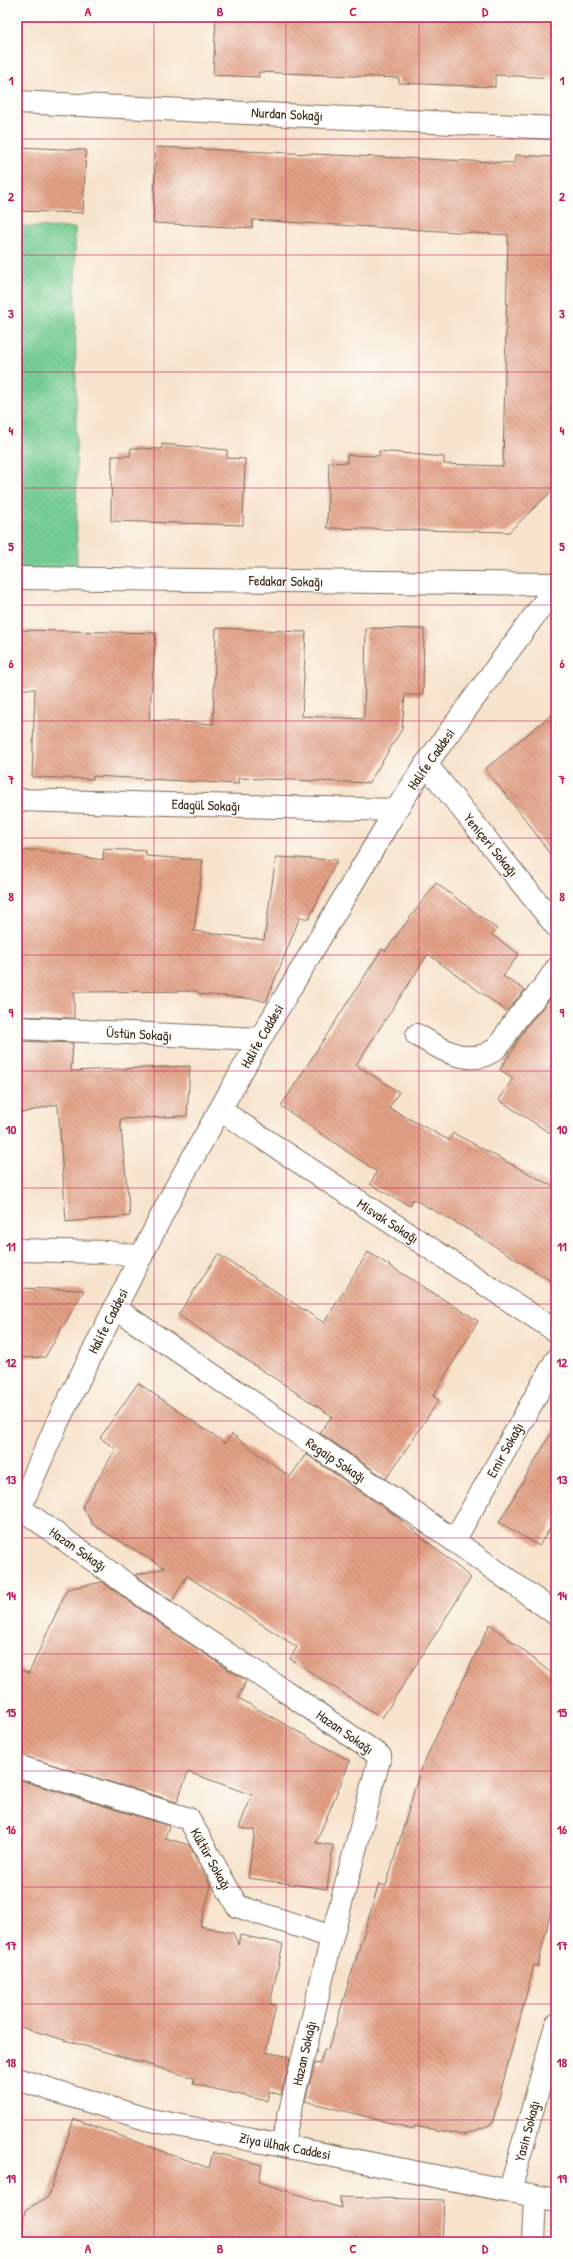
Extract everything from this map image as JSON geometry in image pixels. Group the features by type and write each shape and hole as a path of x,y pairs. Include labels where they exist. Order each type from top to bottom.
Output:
{"street":[{"name":"Nurdan Sokağı","path":"17,102 556,128"},
{"name":"Fedakar Sokağı","path":"17,578 556,585"},
{"name":"Halife Caddesi","path":"18,1510 57,1423 175,1189 260,1039 396,810 426,764 556,585"},
{"name":"Yeniçeri Sokağı","path":"426,764 556,926"},
{"name":"Edagül Sokağı","path":"17,800 396,810"},
{"path":"417,1035 433,1045 467,1058 476,1058 489,1052 495,1049 519,1015 538,995 556,969"},
{"name":"Üstün Sokağı","path":"17,1028 260,1039"},
{"name":"Misvak Sokağı","path":"220,1110 556,1331"},
{"path":"17,1250 108,1252 141,1257"},
{"name":"Regaip Sokağı","path":"115,1308 454,1541 556,1614"},
{"name":"Emir Sokağı","path":"454,1541 556,1360"},
{"name":"Hazan Sokağı","path":"18,1510 191,1630 285,1691 380,1756 332,1937 282,2146"},
{"name":"Kültür Sokağı","path":"17,1766 189,1819 237,1906 332,1937"},
{"name":"Yasin Sokağı","path":"510,2190 556,2024"},
{"name":"Ziya ülhak Caddesi","path":"17,2079 146,2119 556,2200"},
{"path":"533,2242 535,2197"}],"green space":[{"path":"17,226 75,228 77,588 17,585"}],"building":[{"path":"216,17 556,17 556,78 495,75 495,87 399,83 399,78 259,72 259,77 213,75"},
{"path":"17,147 86,150 83,213 17,211"},
{"path":"156,147 514,163 515,155 556,157 556,487 509,532 327,528 329,462 347,463 347,455 379,456 379,451 444,457 444,464 503,466 508,235 253,220 252,228 153,223"},
{"path":"162,444 227,450 227,458 245,459 243,525 111,521 112,456 130,456 131,448 162,449"},
{"path":"216,628 306,632 302,716 364,719 366,628 424,629 423,695 405,695 402,729 369,783 238,778 238,784 93,776 93,779 32,777 35,689 17,689 17,630 156,633 149,720 213,724"},
{"path":"556,711 556,863 529,824 485,769"},
{"path":"104,849 146,851 146,856 203,860 194,931 264,940 276,857 337,860 309,919 300,917 266,1002 256,999 198,994 198,991 74,992 74,1018 17,1016 17,851 38,850 103,860"},
{"path":"436,883 497,929 492,935 519,954 503,976 525,990 506,1011 428,954 356,1065 399,1092 389,1108 449,1140 453,1133 556,1188 556,1284 467,1229 413,1199 410,1206 370,1184 377,1172 281,1106 382,949 385,951"},
{"path":"556,991 556,1137 499,1100 513,1078 500,1070 527,1026"},
{"path":"17,1041 73,1043 71,1071 190,1066 187,1116 120,1119 130,1216 66,1222 58,1104 22,1113 17,1098"},
{"path":"368,1252 478,1321 433,1396 439,1400 386,1479 320,1433 332,1416 178,1315 218,1254 324,1323"},
{"path":"17,1288 84,1290 45,1357 17,1358"},
{"path":"138,1383 225,1443 232,1434 290,1477 306,1454 399,1518 471,1578 382,1718 290,1659 297,1647 187,1576 172,1601 135,1575 165,1568 93,1525 82,1506 116,1449 100,1438"},
{"path":"556,1425 556,1518 539,1546 499,1522"},
{"path":"102,1582 184,1640 246,1681 238,1698 350,1761 316,1843 333,1845 327,1889 248,1878 255,1830 239,1828 252,1795 188,1772 177,1802 17,1754 17,1669 29,1673 67,1589"},
{"path":"490,1624 556,1677 556,1888 538,1966 534,1965 492,2124 463,2135 414,2126 414,2129 305,2101 315,2063 320,2064 324,2049 328,2050 379,1884 386,1886 421,1768"},
{"path":"17,1779 169,1826 165,1838 189,1845 211,1887 200,1926 233,1933 238,1945 240,1935 283,1944 270,2004 276,2005 266,2052 290,2057 281,2095 269,2091 267,2101 193,2084 194,2078 17,2026"},
{"path":"74,2119 209,2168 213,2152 262,2165 259,2182 341,2208 340,2197 444,2200 442,2242 21,2242 25,2210 48,2197"}]}
